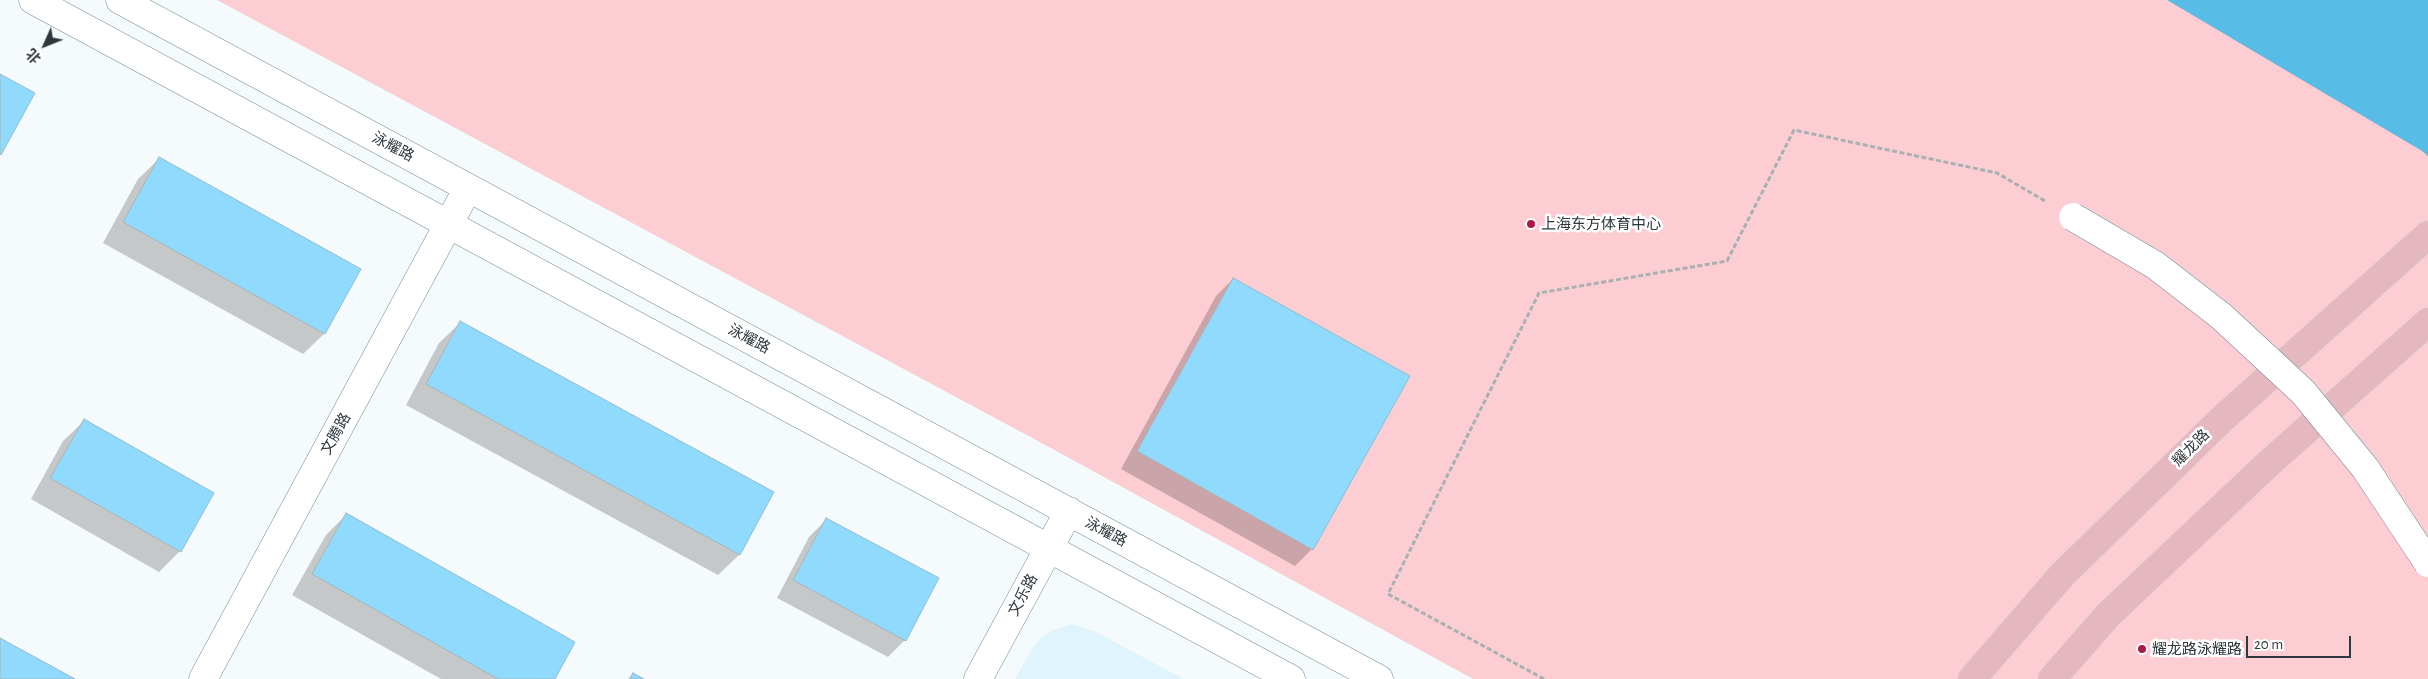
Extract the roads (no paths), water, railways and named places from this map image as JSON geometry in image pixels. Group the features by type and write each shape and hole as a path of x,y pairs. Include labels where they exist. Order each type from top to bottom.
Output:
{"main road":[{"name":"耀龙路","path":"1972,679 2062,575 2222,419 2428,235"},
{"path":"2052,679 2108,615 2268,464 2428,322"}],"street":[{"path":"33,0 1291,679"},
{"name":"泳耀路","path":"120,0 1379,679"},
{"name":"文腾路","path":"203,679 468,188"},
{"path":"2073,217 2155,265 2221,316 2303,392 2365,468 2428,564"},
{"name":"文乐路","path":"978,679 1068,511"}],"water":[{"path":"2167,0 2428,0 2428,156 2422,151"}],"place":[{"name":"上海东方体育中心","path":"1531,224"},
{"name":"耀龙路泳耀路","path":"2142,649"}]}
